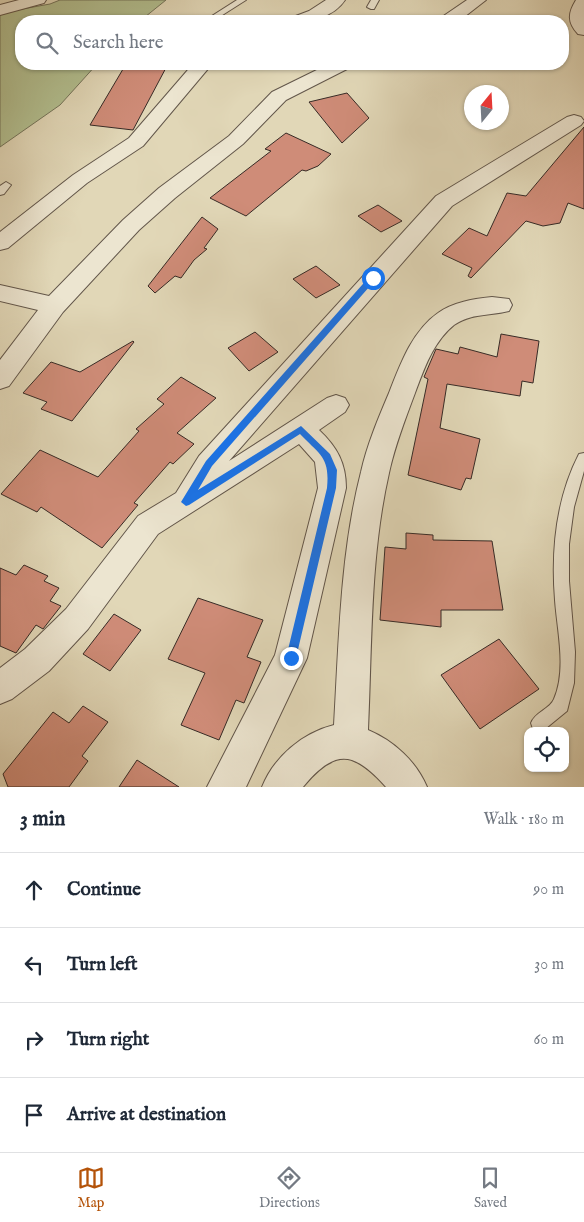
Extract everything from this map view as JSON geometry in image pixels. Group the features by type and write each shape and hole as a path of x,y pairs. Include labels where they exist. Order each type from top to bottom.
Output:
{"street":[{"path":"0,10 38,0"},
{"path":"315,15 337,0"},
{"path":"455,15 474,0"},
{"path":"583,3 577,17 579,25 584,30"},
{"path":"0,243 80,179 136,142 169,106 195,70"},
{"path":"0,379 54,306 131,225 167,193 236,140 280,96 331,70"},
{"path":"186,502 209,464 444,201 574,121"},
{"path":"0,293 54,306"},
{"path":"350,741 362,554 373,482 393,414 415,360 440,324 461,310 479,306 500,305"},
{"path":"0,688 37,660 77,619 148,525 336,405"},
{"path":"225,787 233,776 291,658 332,488 333,470 327,457 301,429"},
{"path":"280,787 311,753 333,741 350,741 371,747 398,772 409,787"}],"lane":[{"path":"218,15 242,0"},
{"path":"539,723 561,704 568,672 561,562 566,512 576,471 584,458"}],"green space":[{"path":"60,0 166,0 147,15 15,15 15,70 92,70 60,105 0,147 0,13 50,4"}],"building":[{"path":"122,70 165,70 133,130 90,125"},
{"path":"347,93 369,118 342,143 309,102"},
{"path":"584,127 584,209 568,203 560,223 543,226 526,221 471,278 468,276 472,268 442,254 469,228 487,236 507,193 526,196"},
{"path":"286,133 331,154 318,166 306,171 302,170 246,216 210,198 271,151 265,149"},
{"path":"378,205 402,221 381,232 358,216"},
{"path":"202,217 218,229 204,248 207,249 194,260 181,278 175,276 155,293 148,286"},
{"path":"316,266 340,285 316,298 293,279"},
{"path":"255,332 278,352 249,371 228,348"},
{"path":"501,334 539,341 533,383 522,381 520,396 447,384 440,428 480,439 471,479 466,478 461,490 408,475 428,379 424,377 436,349 458,354 460,347 497,357"},
{"path":"133,341 72,421 41,409 47,402 23,393 51,362 80,372"},
{"path":"181,377 216,398 177,433 194,444 173,464 170,462 134,503 138,505 102,548 41,507 37,512 1,494 40,450 98,477 139,431 136,429 164,404 157,399"},
{"path":"406,533 433,535 433,540 492,541 503,610 441,610 441,627 380,620 385,547 406,549"},
{"path":"24,565 48,576 44,581 59,588 50,601 61,606 43,629 36,625 16,653 0,646 0,568 16,575"},
{"path":"198,598 263,620 247,657 261,662 244,703 236,700 219,740 181,725 205,673 168,659"},
{"path":"114,614 141,630 110,671 83,654"},
{"path":"499,639 539,689 480,729 441,675"},
{"path":"83,706 108,722 82,756 88,761 69,787 8,787 3,774 53,712 69,723"},
{"path":"137,760 179,787 119,787"}],"route":[{"path":"291,658 332,488 333,470 327,457 301,429 186,502 209,464 373,278"}]}
